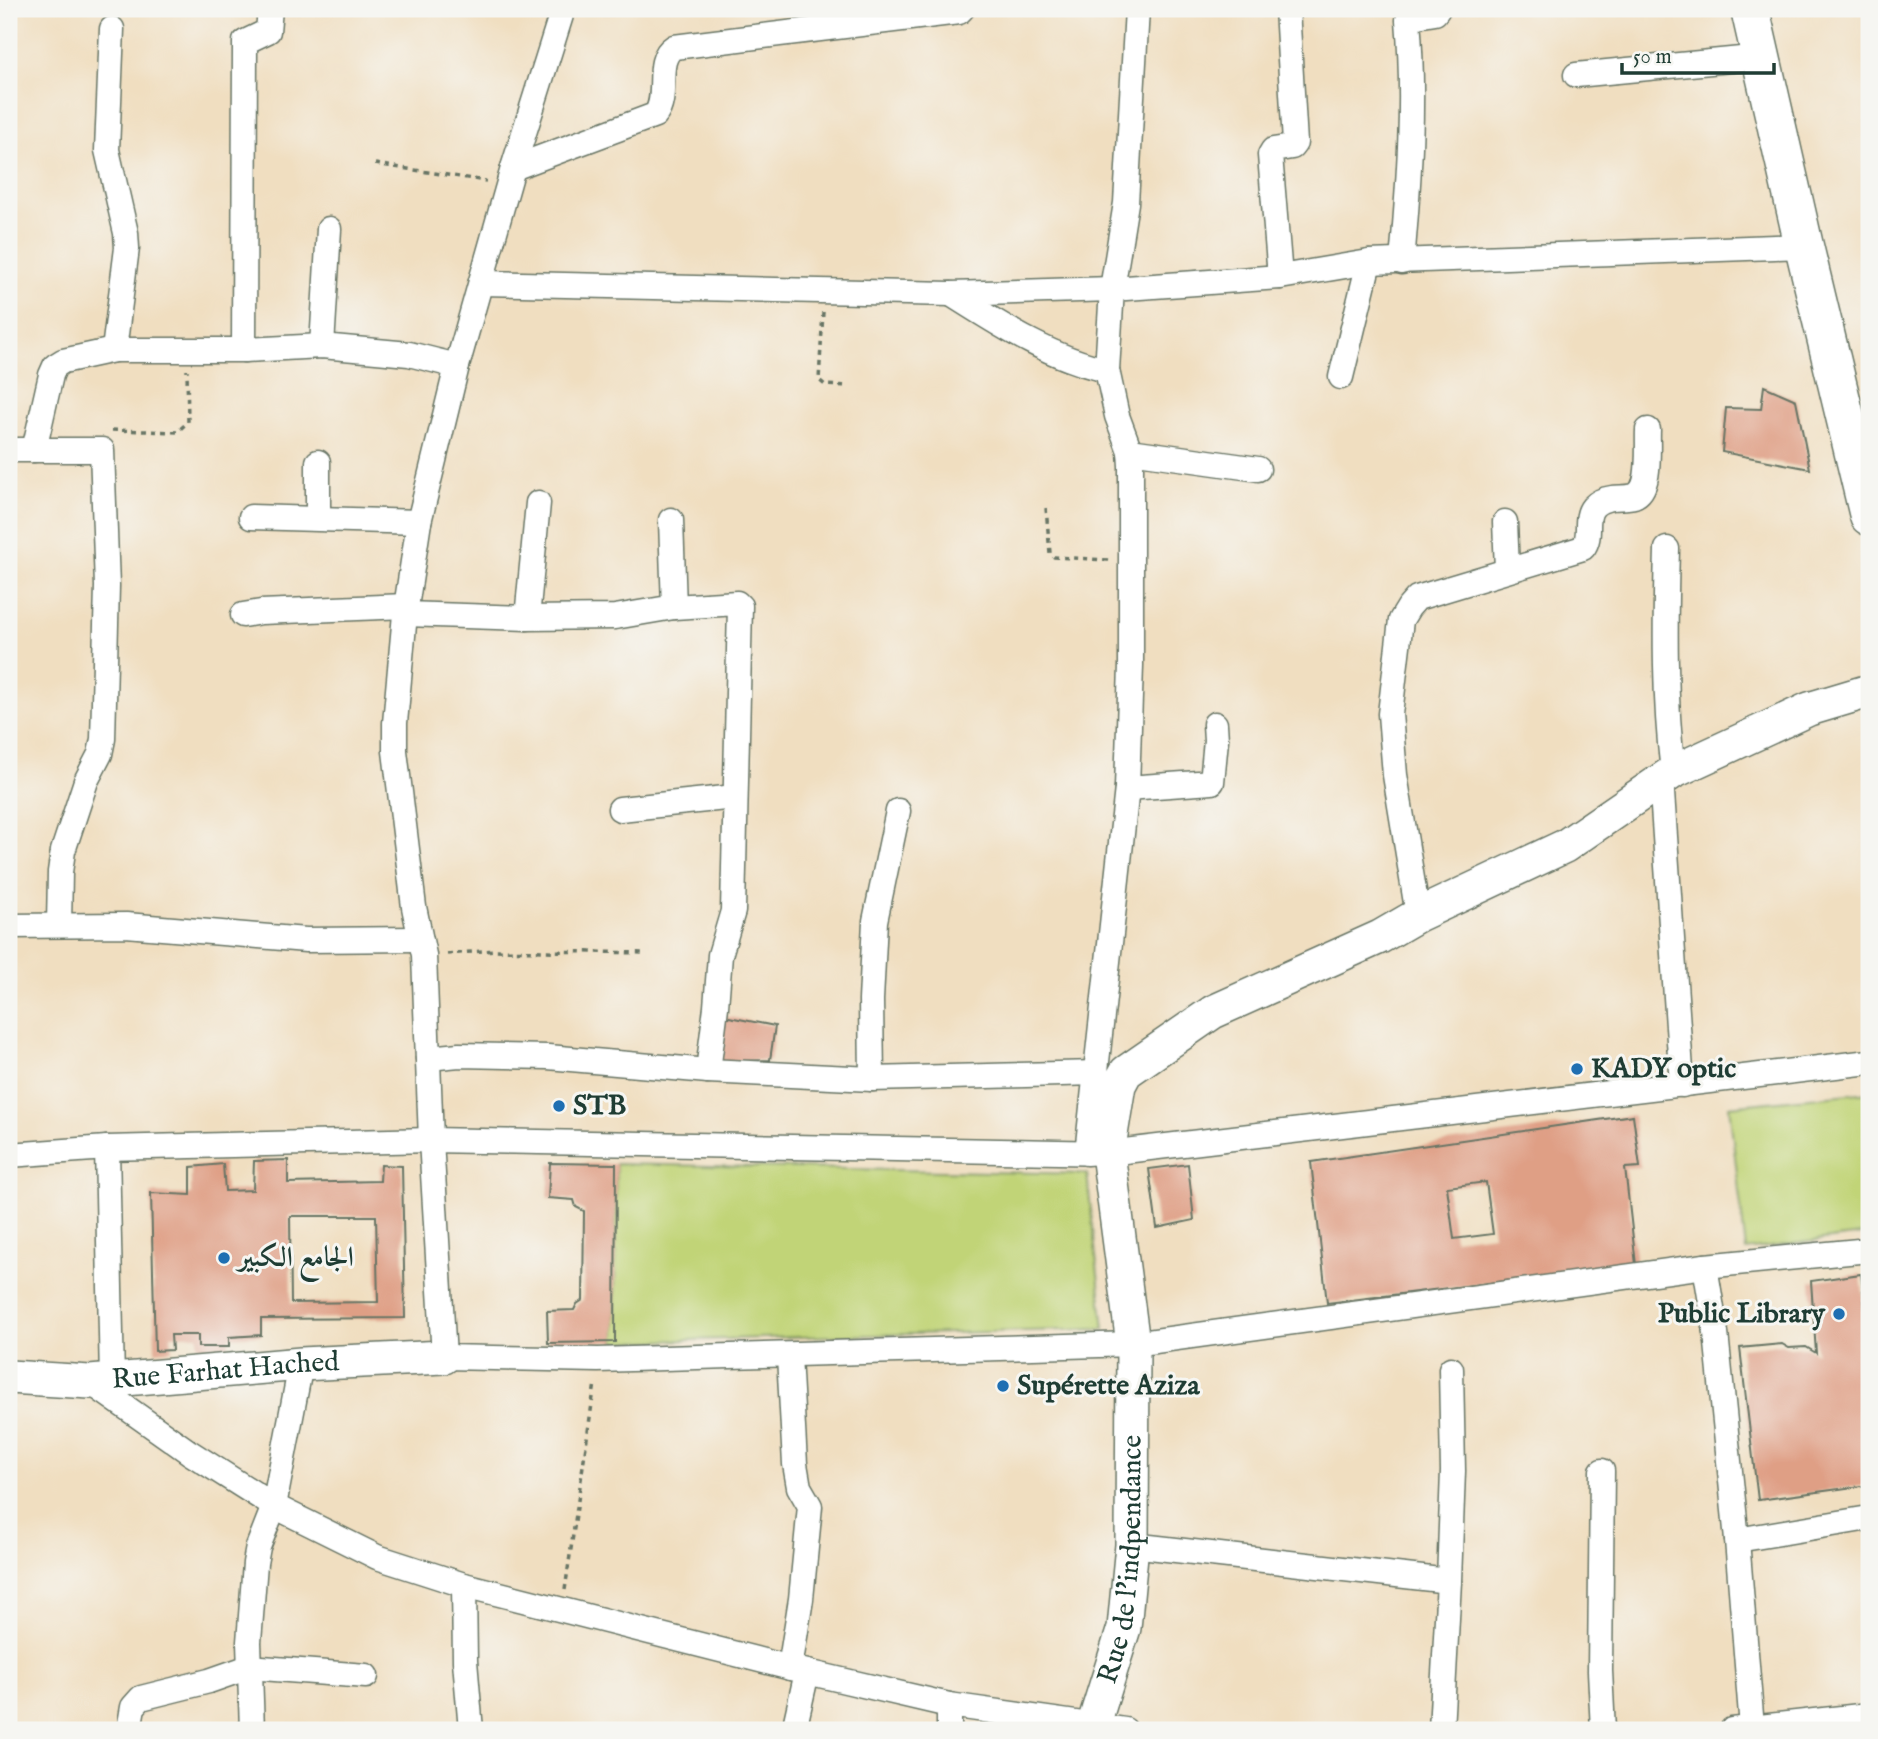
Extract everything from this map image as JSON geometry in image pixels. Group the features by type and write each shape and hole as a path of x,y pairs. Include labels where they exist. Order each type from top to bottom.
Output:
{"main road":[{"path":"1750,9 1869,516"},
{"path":"1770,9 1823,252 1869,429"}],"street":[{"path":"244,350 245,42 268,31 270,9"},
{"path":"563,9 511,176 457,366 419,522 405,610 395,751 412,894 422,947 443,1357 598,1360 1133,1344 1705,1266 1869,1250"},
{"path":"511,176 655,115 660,107 665,56 674,47 960,12 962,9"},
{"path":"1098,1153 1097,1073 1127,788 1132,560 1130,451 1117,416 1107,370 1112,289 1126,203 1136,9"},
{"path":"1280,277 1270,155 1273,150 1292,147 1295,143 1287,9"},
{"path":"1402,262 1413,73 1408,20 1411,17 1435,13 1438,9"},
{"path":"112,29 107,150 127,248 114,350"},
{"path":"1576,75 1762,57"},
{"path":"323,346 329,229"},
{"path":"481,283 951,294 1112,289 1280,277 1369,262 1804,246"},
{"path":"1341,377 1369,262"},
{"path":"951,294 1011,332 1071,360 1107,370"},
{"path":"34,450 55,366 63,361 114,350 244,350 323,346 409,354 457,366"},
{"path":"1418,915 1395,775 1390,714 1401,620 1417,598 1507,569 1579,550 1586,543 1589,514 1595,505 1605,499 1636,496 1641,491 1646,478 1648,430"},
{"path":"9,450 102,450 107,586 103,738 100,754 86,781 63,851 59,925"},
{"path":"1130,451 1258,469"},
{"path":"318,462 318,518"},
{"path":"527,618 537,503"},
{"path":"251,517 419,522"},
{"path":"671,520 674,607"},
{"path":"1505,522 1507,569"},
{"path":"1667,549 1667,775 1682,1085"},
{"path":"243,615 261,612 405,610 527,618 615,617 674,607 737,603 740,607 733,911 720,955 708,1070"},
{"name":"Rue de l'indpendance","path":"1104,1728 1124,1628 1132,1545 1133,1344 1098,1153 1119,1085 1126,1072 1213,1012 1380,937 1418,915 1566,846 1667,775 1809,709 1869,691"},
{"path":"1127,788 1212,782 1215,724"},
{"path":"620,809 735,797"},
{"path":"872,1079 874,921 898,811"},
{"path":"9,926 126,925 422,947"},
{"path":"428,1058 459,1055 548,1057 708,1070 872,1079 1097,1073"},
{"path":"9,1155 107,1148 431,1140 1098,1153 1869,1062"},
{"path":"107,1148 101,1381 190,1452 274,1506 377,1557 464,1585 798,1670 949,1704 1104,1728"},
{"path":"1705,1266 1716,1333 1737,1540 1742,1729 1869,1715"},
{"path":"789,1356 795,1464 799,1487 810,1506 801,1599 794,1730"},
{"name":"Rue Farhat Hached","path":"9,1377 101,1381 302,1364 443,1357"},
{"path":"252,1730 249,1668 255,1563 258,1547 274,1506 302,1364"},
{"path":"1441,1730 1453,1471 1451,1369"},
{"path":"1602,1471 1600,1671 1603,1730"},
{"path":"1737,1540 1869,1518"},
{"path":"1132,1545 1449,1581"},
{"path":"464,1585 465,1661 471,1730"},
{"path":"129,1730 133,1707 141,1698 249,1668 366,1676"},
{"path":"949,1704 949,1730"}],"path":[{"path":"375,164 511,176"},
{"path":"824,292 819,380 825,385 848,386"},
{"path":"102,450 104,438 112,430 177,432 183,429 188,422 186,351"},
{"path":"1046,508 1050,553 1054,557 1132,560"},
{"path":"422,947 645,953"},
{"path":"563,1609 598,1360"}],"green space":[{"path":"1869,1092 1869,1234 1746,1250 1729,1106"},
{"path":"616,1164 1087,1174 1104,1329 615,1342"}],"building":[{"path":"1764,386 1796,400 1810,469 1722,452 1726,408 1761,409"},
{"path":"719,1015 775,1026 770,1060 715,1062"},
{"path":"1633,1115 1640,1167 1625,1168 1636,1265 1327,1303 1311,1162","holes":["1486,1182 1493,1234 1454,1239 1447,1187"]},
{"path":"288,1160 288,1183 380,1181 381,1165 402,1166 405,1318 261,1319 261,1335 229,1337 229,1347 198,1347 198,1335 171,1335 172,1350 155,1351 151,1193 191,1195 191,1167 223,1164 225,1191 253,1190 254,1161","holes":["290,1216 376,1216 378,1302 291,1303"]},
{"path":"550,1163 616,1164 615,1342 548,1343 547,1311 574,1310 583,1300 584,1211 576,1207 574,1200 548,1198"},
{"path":"1188,1164 1194,1220 1157,1228 1149,1169"},
{"path":"1861,1274 1869,1347 1869,1485 1758,1500 1740,1348 1782,1344 1789,1348 1806,1347 1816,1353 1811,1281"}],"place":[{"name":"KADY optic","path":"1577,1069"},
{"name":"STB","path":"559,1106"},
{"name":"الجامع الكبير","path":"224,1258"},
{"name":"Public Library","path":"1839,1314"},
{"name":"Supérette Aziza","path":"1003,1386"}]}
